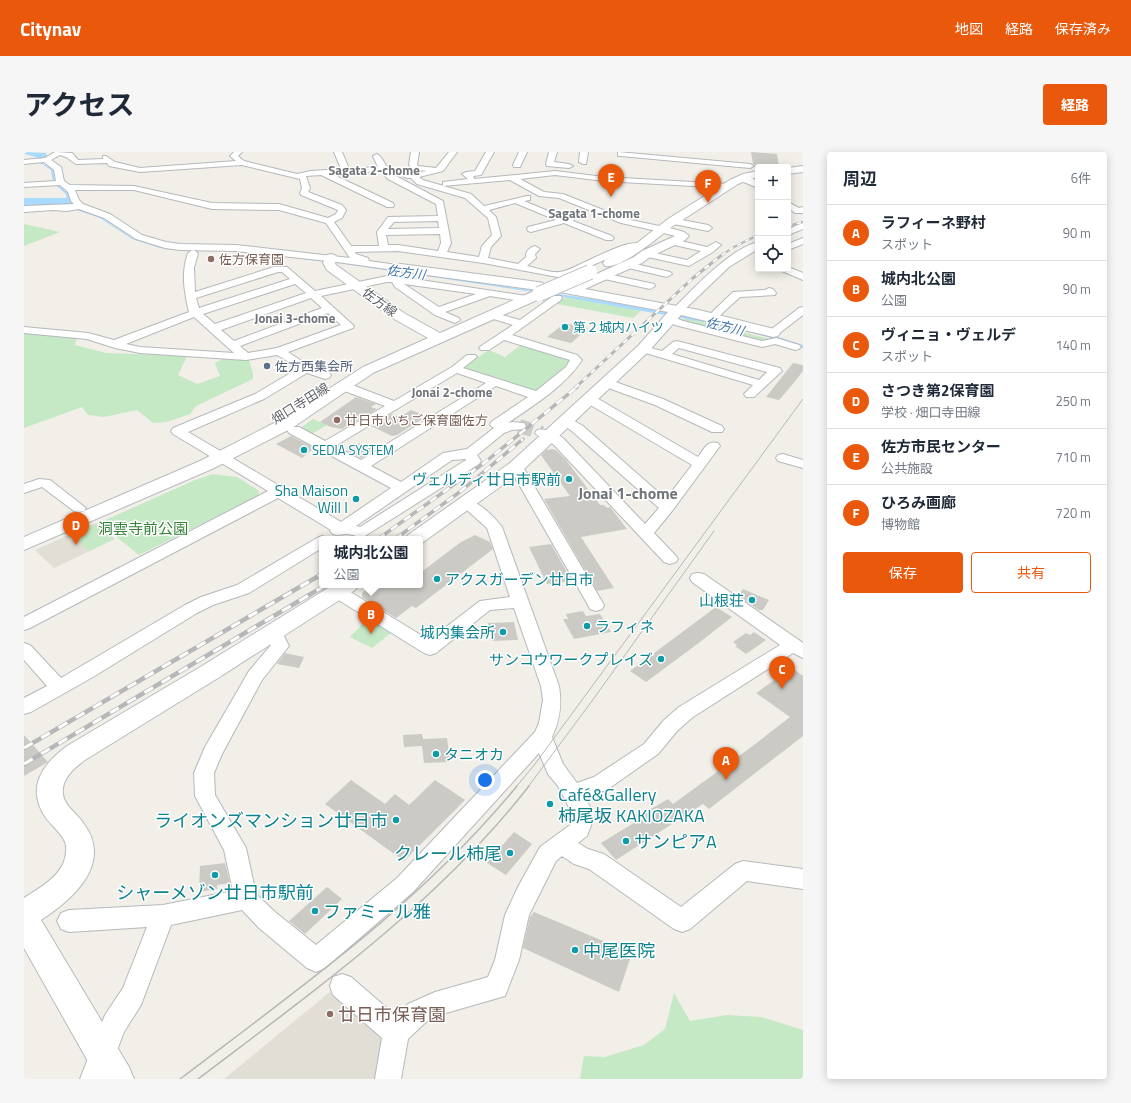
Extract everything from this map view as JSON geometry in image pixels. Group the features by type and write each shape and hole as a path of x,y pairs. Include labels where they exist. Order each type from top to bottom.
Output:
{"street":[{"path":"238,152 234,156 242,162"},
{"path":"338,152 346,171"},
{"path":"415,152 413,165 416,168 440,170"},
{"path":"391,178 440,170 453,152"},
{"path":"474,181 466,174 478,173 490,152"},
{"path":"517,165 523,152"},
{"path":"553,152 550,164 570,166 569,174"},
{"path":"583,162 584,152"},
{"path":"62,153 73,158 76,162 108,162 140,170 242,162 301,175 319,182"},
{"path":"24,162 44,160 62,153 76,153"},
{"path":"622,163 621,153 674,162 753,169"},
{"path":"108,162 106,158 118,156"},
{"path":"377,156 391,178 440,203 446,243 442,254"},
{"path":"639,173 642,156"},
{"path":"24,178 53,175 58,169 44,160"},
{"path":"301,175 322,172 384,169"},
{"path":"610,263 643,250 671,227 753,169"},
{"path":"791,170 803,169"},
{"path":"322,172 390,205"},
{"path":"446,184 512,178 555,172 605,175 639,173 674,180 729,186"},
{"path":"53,175 60,185 73,192 77,207"},
{"path":"24,185 134,188 212,206 275,207 328,221 339,216 342,210 304,193 306,188 301,175"},
{"path":"412,175 420,182 468,196 492,217 497,236 488,243 483,254 483,260"},
{"path":"512,178 542,194"},
{"path":"742,178 755,184"},
{"path":"328,185 341,182"},
{"path":"482,209 542,194 560,196 624,221 671,227 708,228"},
{"path":"24,200 77,207 107,216 119,229 164,245 203,251 330,262 398,274 488,293 535,293"},
{"path":"516,201 609,238"},
{"path":"527,214 573,201"},
{"path":"791,206 798,211 803,210"},
{"path":"24,209 77,207"},
{"path":"32,218 35,208"},
{"path":"531,230 599,211"},
{"path":"380,232 391,219 442,218"},
{"path":"328,221 353,256 357,259 440,272 535,293"},
{"path":"791,231 803,226"},
{"path":"485,348 522,324 591,274 623,248 643,250 689,263 713,248 671,227"},
{"path":"24,531 216,455 286,424 343,386 378,365 435,337 535,293 591,274 627,265 638,260 643,250 656,235 671,227"},
{"path":"591,274 653,242 671,227"},
{"path":"380,232 444,231"},
{"path":"380,232 384,248"},
{"path":"791,247 803,241"},
{"path":"419,536 516,467 547,435 566,422 591,400 643,349 718,271 743,253 755,247"},
{"path":"348,249 398,248 483,260 557,275 591,274 650,286"},
{"path":"520,267 531,258 530,254 535,249"},
{"path":"791,250 798,253"},
{"path":"166,252 203,251"},
{"path":"203,251 189,262 187,280 195,313 246,357"},
{"name":"佐方線","path":"330,262 356,285 399,316 435,337"},
{"path":"24,330 88,336 119,346 140,350 246,357 279,351 349,326 284,269 284,265 191,296"},
{"path":"627,265 667,274"},
{"path":"212,329 314,294 398,274 440,272"},
{"path":"791,272 803,277"},
{"path":"398,274 399,285 438,311 455,320"},
{"path":"115,344 195,313 296,280"},
{"path":"712,317 736,294 771,293 769,291"},
{"path":"438,311 488,293"},
{"path":"435,337 491,315 535,293"},
{"path":"561,295 675,315 712,317 792,343"},
{"path":"232,345 330,309"},
{"path":"792,343 793,320 796,315 803,310"},
{"path":"491,315 522,324"},
{"path":"675,315 679,323 762,344 776,341 792,343"},
{"path":"330,536 538,396 570,369 576,360 573,357 504,336"},
{"name":"畑口寺田線","path":"24,544 216,455 278,418 361,365 435,337"},
{"path":"664,356 677,344 776,371 750,394"},
{"path":"643,349 760,384"},
{"path":"279,351 305,367 305,369 325,375"},
{"path":"753,365 766,352"},
{"path":"324,447 456,369 471,357"},
{"path":"305,369 286,383 264,395 178,431 340,529 355,530 360,533 474,461 469,454"},
{"path":"456,369 538,396"},
{"path":"361,466 495,382"},
{"path":"607,383 659,402 717,429"},
{"path":"343,386 394,405"},
{"path":"591,400 700,464"},
{"path":"566,422 578,429 667,508"},
{"path":"448,456 469,454 505,427 514,425 519,426"},
{"path":"294,430 402,488"},
{"path":"547,435 559,442 670,559"},
{"path":"645,533 667,508 713,446"},
{"path":"783,458 803,464"},
{"path":"516,467 596,605"},
{"path":"426,472 444,480"},
{"path":"24,489 39,483 45,483 79,508"},
{"path":"24,624 278,492"},
{"path":"274,632 280,646 255,676 216,746 204,773 205,796 235,848 246,900 267,920 316,960 405,885 542,737 549,723 552,700 550,686 494,527 486,518 466,503"},
{"path":"24,707 59,688 191,609 207,601 243,588 319,543"},
{"path":"573,794 601,782 651,749 671,725 686,712 798,649 698,578"},
{"path":"24,915 60,889 73,874 79,859 80,844 78,837 55,809 49,797 50,783 57,770 76,753 343,589 430,649 486,605 521,602"},
{"path":"24,650 59,688"},
{"path":"388,1079 396,1033 417,1014 444,1001 496,987 507,960 517,915 526,894 548,854 579,830 584,815 564,777 555,768 542,737"},
{"path":"561,844 582,857 596,861 682,921 743,871 803,878"},
{"path":"69,921 163,916 246,900"},
{"path":"104,1071 114,1024 132,996 163,916"},
{"path":"24,919 104,1071"},
{"path":"342,986 396,1033"}],"shaded area":[{"path":"96,523 115,539 54,568 35,550"},
{"name":"廿日市保育園","path":"331,991 383,1038 377,1079 224,1079"}],"green space":[{"path":"24,224 60,232 24,246"},
{"path":"565,297 642,310 633,318 557,304"},
{"path":"686,318 770,339 760,341 680,320"},
{"path":"24,333 77,336 75,345 106,353 187,356 178,375 197,384 220,376 215,363 223,359 249,360 253,373 253,379 196,406 190,414 167,422 153,423 137,410 104,417 88,415 82,407 24,428"},
{"path":"522,344 566,357 569,361 548,384 538,390 533,391 462,368 489,350 505,357"},
{"path":"313,419 327,425 308,436 298,430"},
{"name":"洞雲寺前公園","path":"213,474 237,477 259,491 258,496 139,555 99,523 195,480"},
{"path":"96,524 114,539 89,551 71,535"},
{"path":"368,618 392,632 372,648 350,637"},
{"path":"674,993 690,1021 727,1015 761,1017 803,1030 803,1079 580,1079 584,1056 605,1057 644,1045 665,1029"}],"water":[{"path":"42,156 44,156 43,164 53,169 55,183 68,193 71,206 102,218 134,239 169,249 234,250 346,263 586,298 670,312 775,336 803,345 803,348 745,330 553,295 345,264 233,251 175,250 160,248 132,239 100,218 71,208 67,204 66,194 53,183 51,170 40,163"}],"building":[{"path":"751,152 777,154 779,164 753,164"},
{"path":"565,323 588,328 571,343 547,337"},
{"path":"793,363 803,365 803,371 792,385 779,400 766,397"},
{"path":"356,397 376,404 371,407 377,409 357,421 355,420 342,429 331,427 320,422"},
{"path":"411,410 427,416 397,435 392,436 371,426 391,414 400,417"},
{"path":"291,436 314,448 302,458 276,444"},
{"path":"359,443 374,450 361,458 347,451"},
{"path":"553,449 566,460 600,505 604,505 607,508 610,507 627,529 581,537 614,588 597,591 544,499 570,496 541,455 546,450"},
{"name":"アクスガーデン廿日市","path":"475,535 490,542 493,549 416,608 412,606 396,618 362,597 362,593 370,588 423,588 423,571 461,542"},
{"path":"551,544 572,581 547,584 529,547"},
{"name":"山根荘","path":"743,589 769,600 763,610 759,610 738,596"},
{"path":"716,607 732,617 646,682 630,671"},
{"name":"ラフィネ","path":"583,611 586,616 600,614 611,632 574,639 563,619 568,619 566,614"},
{"name":"城内集会所","path":"514,622 518,640 491,641 488,623"},
{"path":"754,632 766,640 746,654 735,646 737,645 733,642 746,633 750,635"},
{"path":"285,653 304,657 299,668 277,664"},
{"path":"792,668 803,676 803,736 709,809 703,804 616,860 601,843 637,821 634,819 668,799 673,804 790,717 756,693"},
{"name":"タニオカ","path":"422,734 423,739 447,738 450,762 424,763 422,746 404,747 403,735"},
{"path":"24,735 48,762 24,776"},
{"name":"ライオンズマンション廿日市","path":"351,780 385,804 395,794 409,805 435,780 465,800 404,861 325,804"},
{"name":"クレール柿尾","path":"514,832 532,844 506,875 487,863"},
{"name":"シャーメゾン廿日市駅前","path":"225,863 230,883 217,885 217,889 199,892 200,866"},
{"name":"ファミール雅","path":"327,887 342,899 305,934 289,921"},
{"name":"中尾医院","path":"534,912 632,953 619,992 523,948 530,917"}],"waterway":[{"name":"佐方川","path":"29,152 42,155 42,159"},
{"path":"24,202 68,202"}],"tunnel":[{"path":"519,426 542,433"}],"tram line":[{"path":"516,787 535,764 803,399"},
{"path":"528,787 592,701 714,531"},
{"path":"180,1079 314,977 400,906 480,829 517,786"},
{"path":"198,1079 330,978 415,907 455,869 493,829 529,786"}],"railway":[{"path":"791,225 803,222"},
{"path":"722,255 732,248 756,236"},
{"path":"575,388 693,278 723,254"},
{"path":"382,536 484,463 577,387"},
{"path":"399,536 461,491 523,439"},
{"path":"24,748 319,576"},
{"path":"24,764 321,588"}],"place":[{"name":"佐方市民センター","path":"611,197"},
{"name":"ひろみ画廊","path":"708,203"},
{"name":"佐方保育園","path":"211,259"},
{"name":"第２城内ハイツ","path":"565,327"},
{"name":"佐方西集会所","path":"267,366"},
{"name":"廿日市いちご保育園佐方","path":"337,420"},
{"name":"SEDIA SYSTEM","path":"304,450"},
{"name":"ヴェルディ廿日市駅前","path":"569,479"},
{"name":"Sha Maison Will I","path":"356,499"},
{"name":"さつき第2保育園","path":"76,545"},
{"name":"アクスガーデン廿日市","path":"437,579"},
{"name":"山根荘","path":"752,600"},
{"name":"ラフィネ","path":"587,626"},
{"name":"城内集会所","path":"503,632"},
{"name":"城内北公園","path":"371,634"},
{"name":"サンコウワークプレイズ","path":"661,659"},
{"name":"ヴィニョ・ヴェルデ","path":"782,689"},
{"name":"タニオカ","path":"436,754"},
{"name":"ラフィーネ野村","path":"726,780"},
{"name":"Café&Gallery 柿尾坂 KAKIOZAKA","path":"550,804"},
{"name":"ライオンズマンション廿日市","path":"396,820"},
{"name":"サンピアA","path":"626,841"},
{"name":"クレール柿尾","path":"510,853"},
{"name":"シャーメゾン廿日市駅前","path":"215,875"},
{"name":"ファミール雅","path":"315,911"},
{"name":"中尾医院","path":"575,950"},
{"name":"廿日市保育園","path":"330,1014"}],"district":[{"name":"Sagata 2-chome","path":"374,170"},
{"name":"Sagata 1-chome","path":"594,213"},
{"name":"Jonai 3-chome","path":"295,318"},
{"name":"Jonai 2-chome","path":"452,392"},
{"name":"Jonai 1-chome","path":"628,493"}]}
